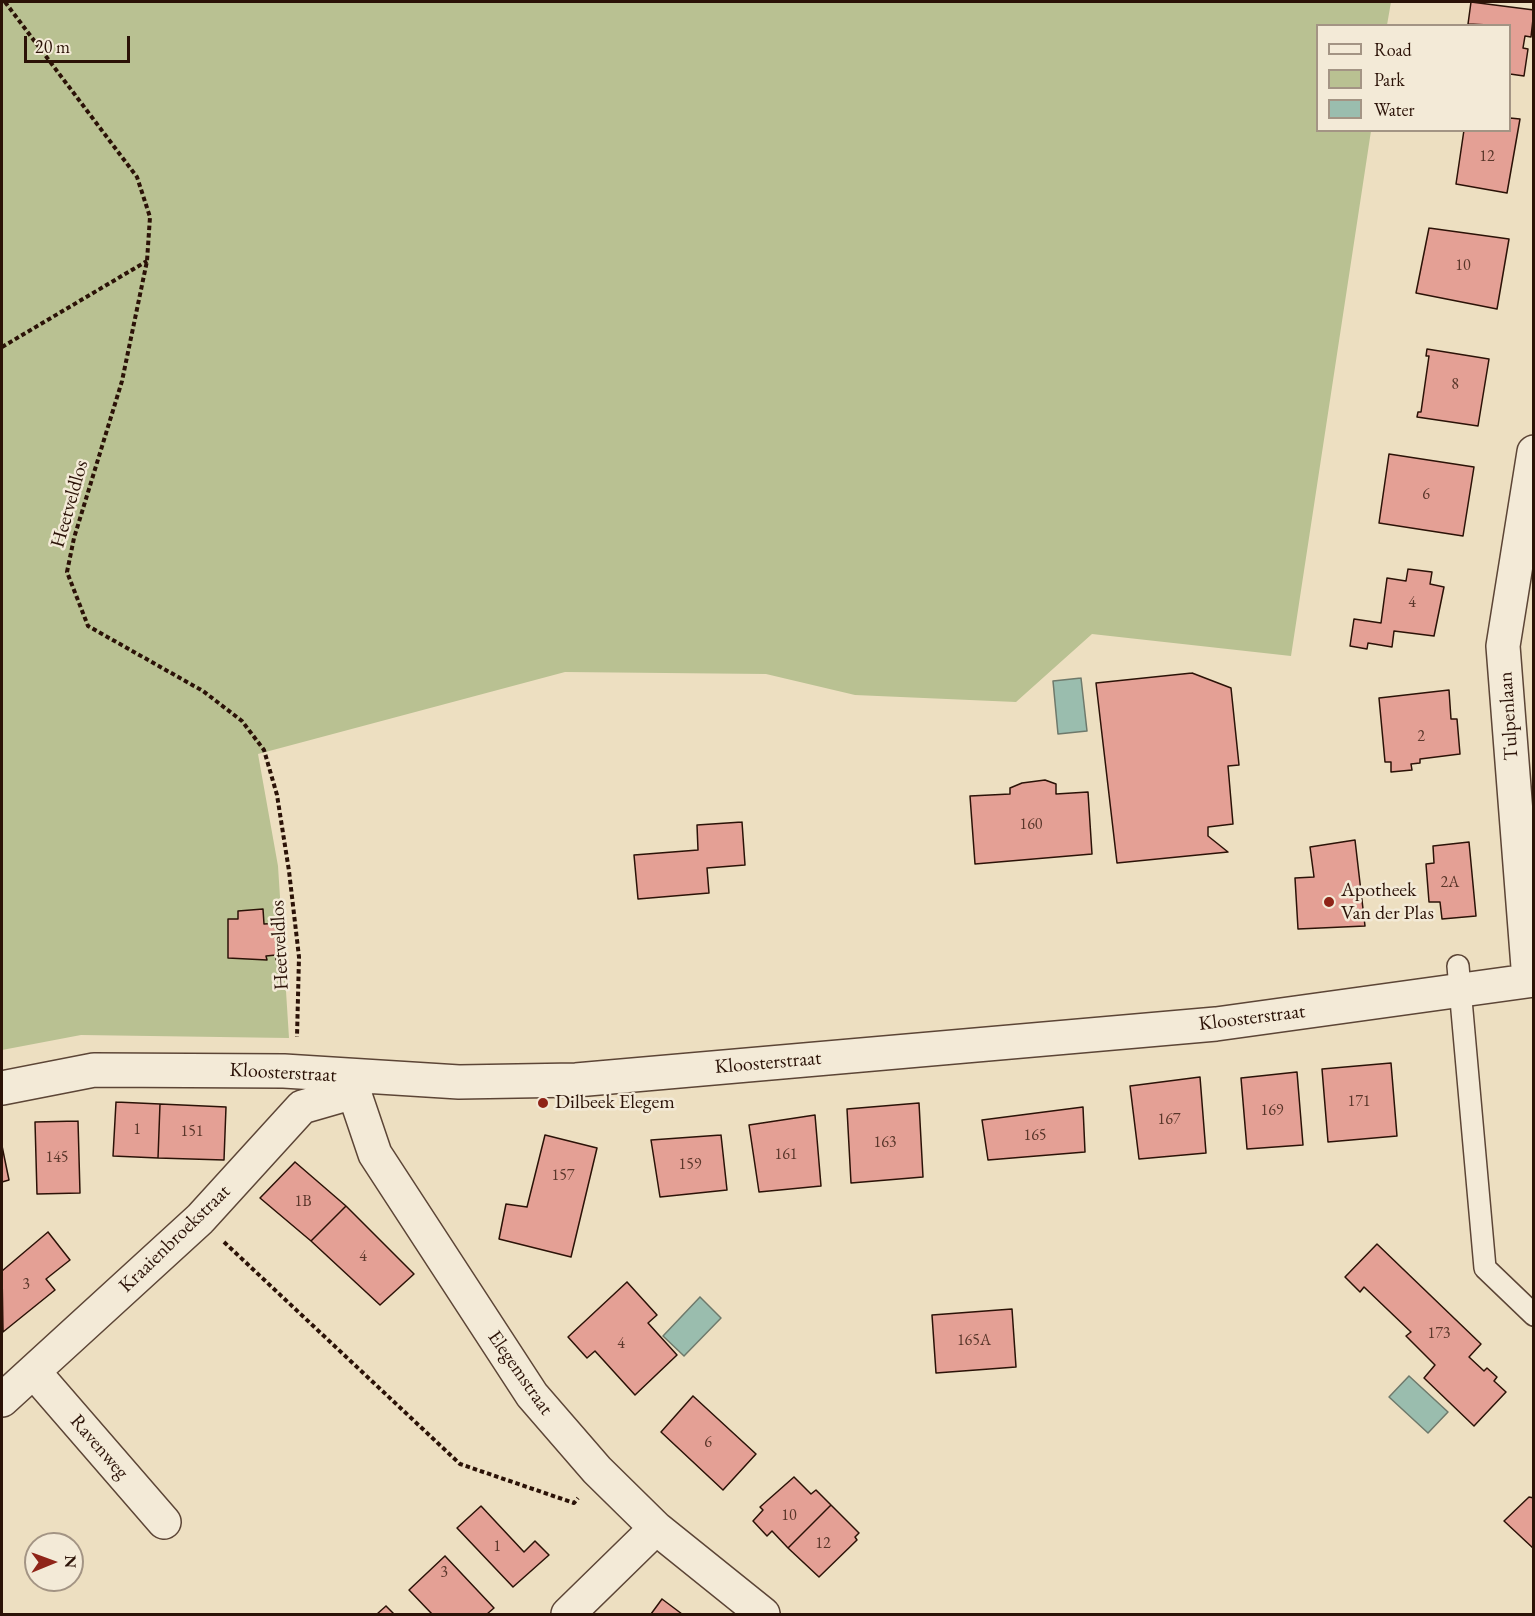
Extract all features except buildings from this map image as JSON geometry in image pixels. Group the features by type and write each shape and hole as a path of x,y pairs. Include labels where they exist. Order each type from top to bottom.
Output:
{"street":[{"name":"Tulpenlaan","path":"1531,980 1503,646 1533,452"},
{"name":"Kloosterstraat","path":"2,1088 94,1070 295,1072 356,1084 576,1080 1216,1024 1460,978 1531,980"},
{"name":"Kraaienbroekstraat","path":"2,1400 200,1219 302,1107 356,1084"},
{"name":"Elegemstraat","path":"356,1084 375,1154 532,1395 597,1470 656,1528 763,1614"},
{"name":"Ravenweg","path":"34,1372 164,1522"},
{"path":"568,1614 656,1528"}],"lane":[{"path":"1460,978 1485,1268 1533,1315"}],"path":[{"name":"Heetveldlos","path":"5,2 136,177 150,217 147,261 122,381 74,538 67,572 88,626 204,691 242,721 264,750 278,795 299,957 295,1072"},
{"path":"2,347 147,261"},
{"path":"200,1219 460,1464 574,1503 597,1470"}],"green space":[{"path":"2,2 1391,2 1387,24 1316,24 1316,132 1371,132 1291,656 1092,634 1016,702 855,695 766,674 565,672 258,754 278,866 289,1038 81,1035 2,1050"}],"water":[{"path":"1081,678 1087,731 1058,734 1053,681"},
{"path":"700,1297 721,1318 684,1356 663,1336"},
{"path":"1409,1376 1448,1412 1428,1433 1389,1397"}],"place":[{"name":"Apotheek Van der Plas","path":"1329,902"},
{"name":"Dilbeek Elegem","path":"543,1103"}]}
